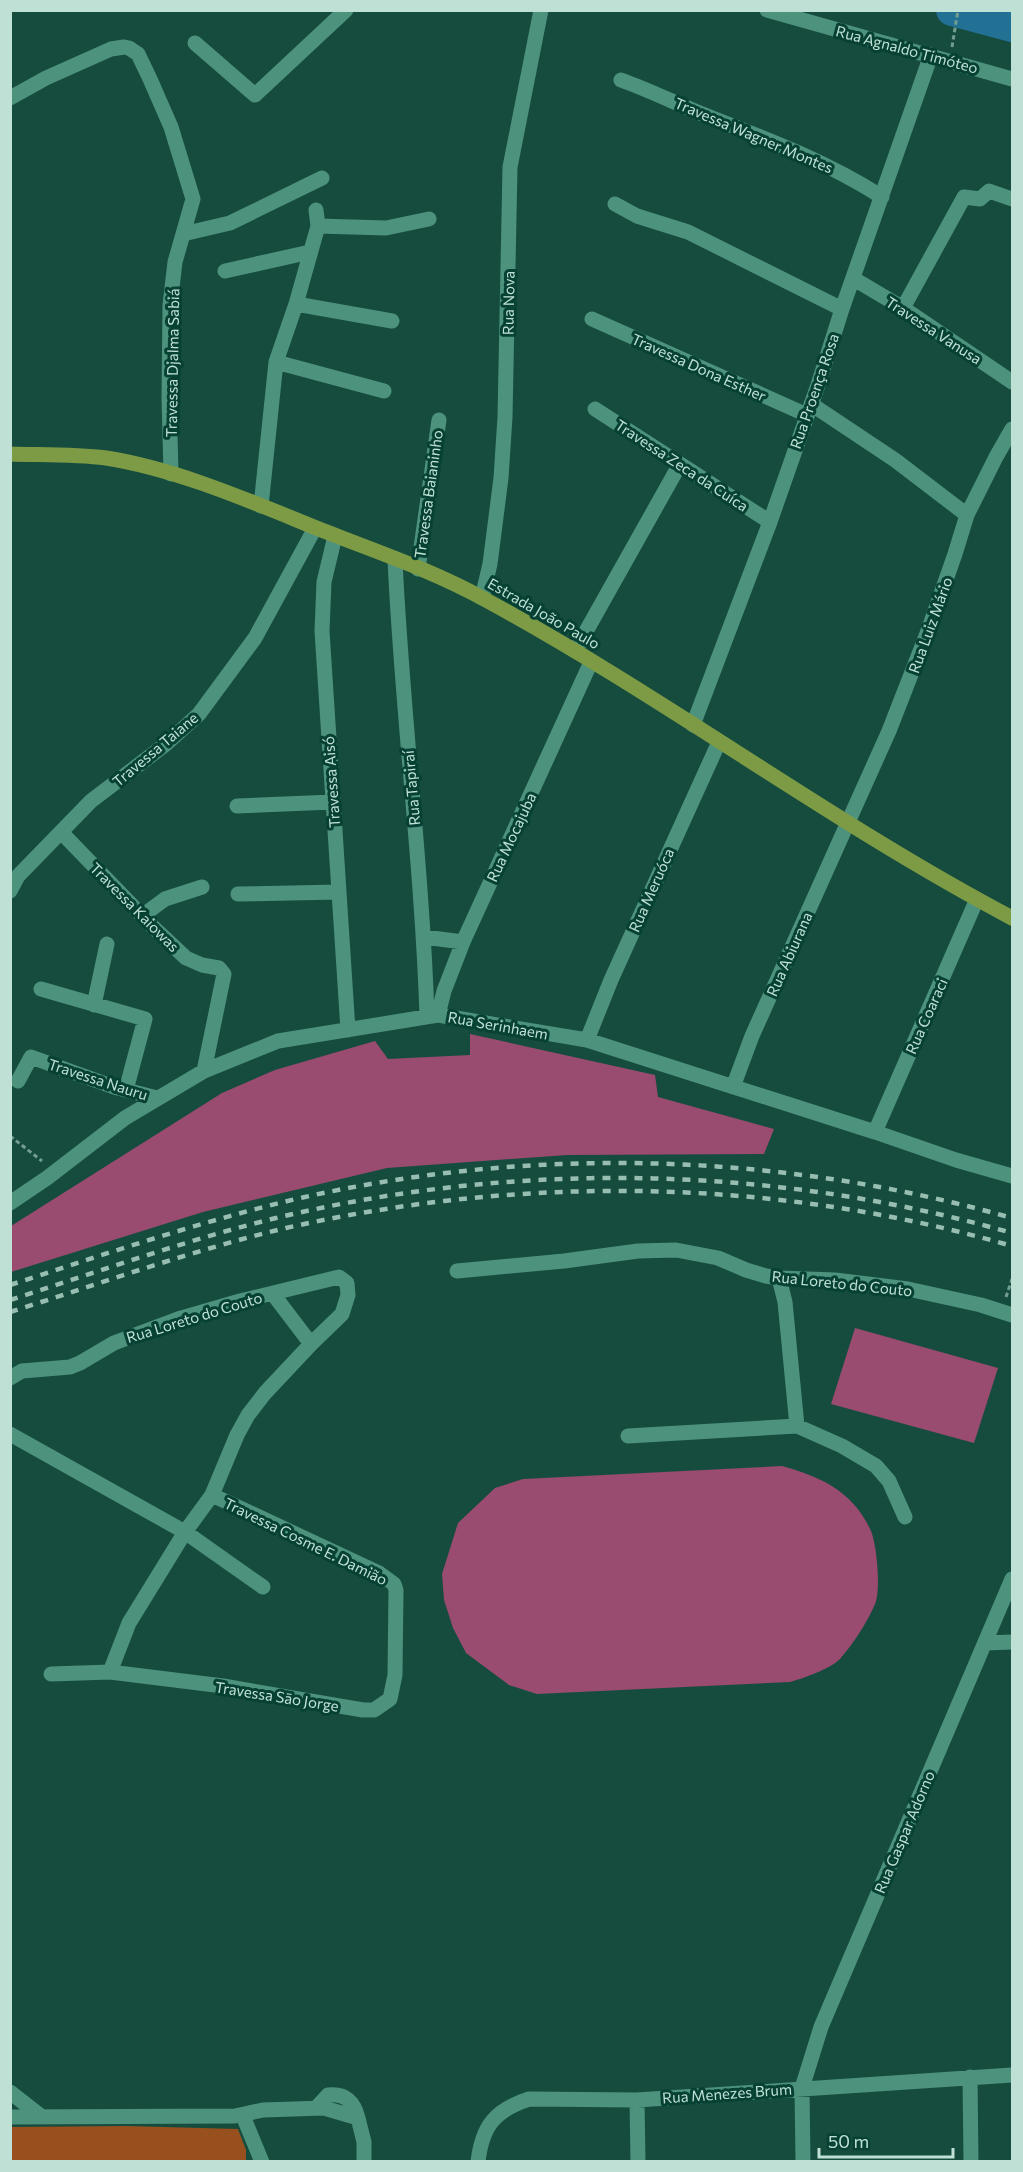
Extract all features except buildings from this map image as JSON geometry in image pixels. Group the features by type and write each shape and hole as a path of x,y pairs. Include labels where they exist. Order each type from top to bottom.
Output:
{"main road":[{"name":"Estrada João Paulo","path":"10,454 105,458 171,474 261,506 418,569 482,598 575,651 848,822 1012,918"}],"street":[{"path":"195,43 255,95 346,10"},
{"name":"Rua Nova","path":"482,598 491,553 505,427 510,167 541,10"},
{"name":"Rua Agnaldo Timóteo","path":"767,10 1012,79"},
{"name":"Travessa Djalma Sabiá","path":"10,98 46,78 111,49 123,47 134,51 163,108 193,198 175,262 170,305 171,474"},
{"name":"Rua Proença Rosa","path":"693,725 770,522 931,55"},
{"name":"Travessa Wagner Montes","path":"621,80 654,91 690,109 793,150 858,181 882,197"},
{"path":"183,234 230,223 322,178"},
{"path":"903,308 964,197 981,199 989,191 1012,199"},
{"path":"615,204 637,216 688,232 842,309"},
{"path":"261,506 276,362 296,304 318,226 316,210"},
{"path":"318,226 386,228 429,219"},
{"path":"225,271 310,252"},
{"name":"Travessa Vanusa","path":"854,279 903,308 1012,382"},
{"path":"296,304 392,321"},
{"name":"Travessa Dona Esther","path":"592,319 809,410 895,460 966,515"},
{"path":"276,362 384,391"},
{"name":"Travessa Zeca da Cuíca","path":"595,409 770,522"},
{"name":"Travessa Baianinho","path":"418,569 439,420"},
{"name":"Rua Luiz Mário","path":"848,822 910,680 955,554 966,515 1012,429"},
{"path":"575,651 680,464"},
{"name":"Travessa Taiane","path":"10,891 18,876 91,801 166,744 199,714 255,638 315,528"},
{"name":"Travessa Aisó","path":"336,536 324,582 322,609 348,1030"},
{"name":"Rua Tapiraí","path":"395,560 399,634 432,1016"},
{"name":"Rua Mocajuba","path":"432,1016 463,942 591,662"},
{"name":"Rua Meruóca","path":"587,1040 621,958 718,742"},
{"path":"237,806 333,802"},
{"name":"Rua Abiurana","path":"733,1087 752,1036 848,822"},
{"name":"Travessa Kaiowas","path":"61,832 186,958 202,965 219,968 224,974 204,1071"},
{"path":"142,916 165,899 202,887"},
{"path":"238,894 339,892"},
{"name":"Rua Coaraci","path":"875,1132 977,899"},
{"path":"424,937 463,942"},
{"path":"94,1005 107,944"},
{"path":"41,989 145,1019 126,1090"},
{"name":"Rua Serinhaem","path":"10,1203 55,1172 125,1118 204,1071 278,1041 432,1016 587,1040 956,1160 1012,1176"},
{"name":"Travessa Nauru","path":"18,1081 31,1057 126,1090 157,1098"},
{"name":"Rua Loreto do Couto","path":"457,1271 638,1251 676,1250 718,1258 747,1270 779,1278 835,1280 908,1289 981,1305 1012,1315"},
{"name":"Rua Loreto do Couto","path":"10,1378 22,1371 70,1367 122,1339 188,1316 339,1277 347,1283 348,1295 342,1314 332,1326 310,1344"},
{"path":"779,1278 785,1302 796,1426"},
{"path":"110,1672 129,1623 185,1532 212,1495 237,1435 248,1415 310,1344 273,1294"},
{"path":"628,1436 796,1426 842,1446 876,1466 889,1482 905,1517"},
{"path":"10,1434 185,1532 263,1587"},
{"name":"Travessa Cosme E. Damião","path":"212,1495 379,1573 394,1584 396,1590"},
{"name":"Rua Gaspar Adorno","path":"803,2162 802,2088 821,2027 1012,1580"},
{"name":"Travessa Sāo Jorge","path":"51,1674 110,1672 224,1686 374,1710 390,1700 393,1692 396,1590"},
{"path":"985,1643 1012,1642"},
{"name":"Rua Menezes Brum","path":"478,2162 480,2143 499,2112 529,2099 637,2100 1012,2075"},
{"path":"970,2077 971,2162"},
{"path":"10,2091 42,2116"},
{"path":"637,2100 638,2162"},
{"path":"10,2117 243,2116 263,2110 316,2108 343,2112 358,2118 364,2142 364,2162"},
{"path":"243,2116 262,2162"}],"path":[{"path":"951,48 958,10"},
{"path":"10,1136 55,1172"},
{"path":"1004,1300 1012,1279"}],"shaded area":[{"path":"470,1034 655,1075 658,1097 774,1129 764,1154 567,1155 387,1168 203,1212 11,1272 11,1226 222,1093 275,1070 375,1041 388,1059 470,1055"},
{"path":"855,1328 998,1368 974,1443 831,1404"},
{"path":"782,1466 813,1476 841,1492 861,1513 873,1538 878,1579 875,1604 850,1647 840,1659 830,1666 790,1682 537,1694 509,1685 466,1653 453,1628 444,1600 442,1574 458,1523 495,1488 523,1479"}],"waterway":[{"path":"952,10 1012,26"}],"railway":[{"path":"10,1285 188,1228 296,1199 385,1182 474,1170 565,1164 655,1164 745,1169 835,1180 924,1196 1012,1218"},
{"path":"10,1300 175,1246 276,1218 367,1199 459,1186 552,1179 645,1178 738,1183 830,1194 922,1210 1012,1233"},
{"path":"10,1312 182,1257 286,1228 376,1210 467,1198 559,1192 650,1191 742,1196 833,1207 923,1223 1012,1246"}]}
